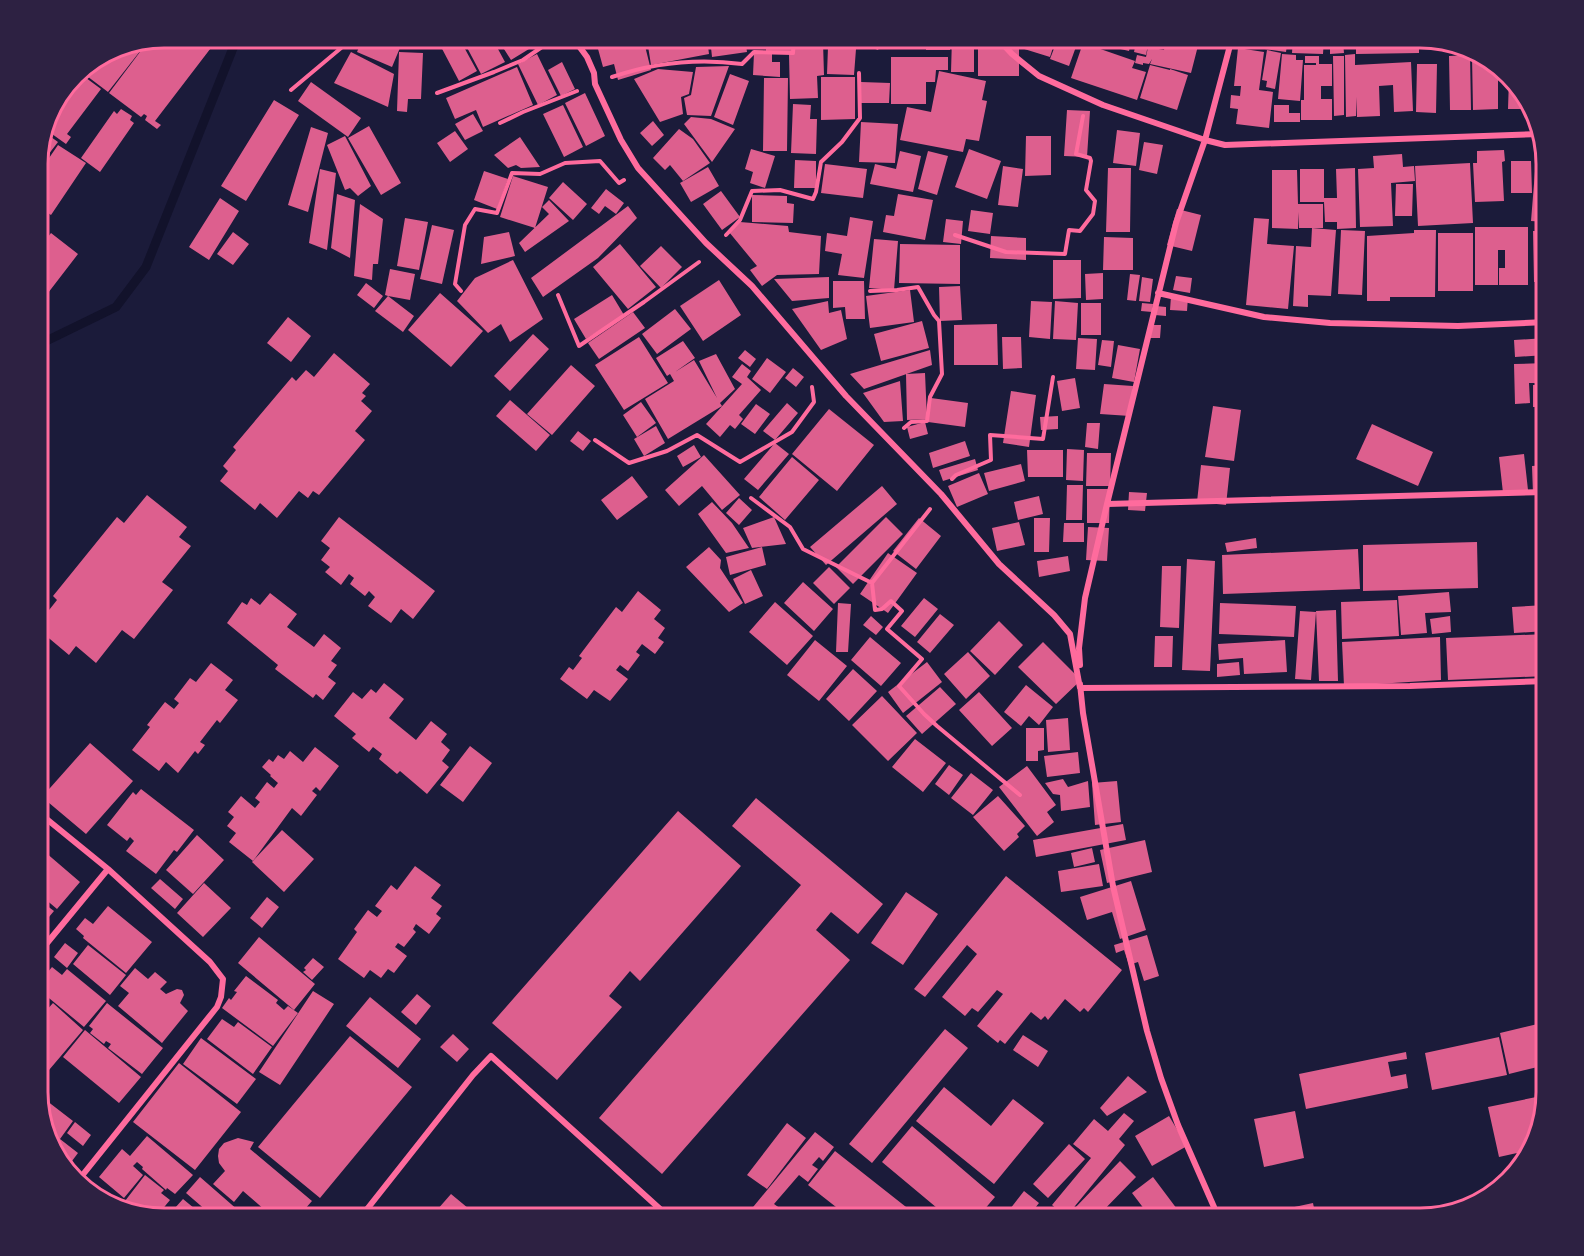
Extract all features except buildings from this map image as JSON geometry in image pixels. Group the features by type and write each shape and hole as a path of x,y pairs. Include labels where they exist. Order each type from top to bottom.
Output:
{"street":[{"path":"580,48 587,57 594,73 595,84 621,140 638,168 714,251 752,286 846,396 939,492 999,564 1071,634 1113,886 1147,1031 1178,1125 1214,1208"},
{"path":"1006,48 1039,76 1103,105 1225,145 1532,134"},
{"path":"1080,688 1079,648 1085,598 1176,223 1205,140 1229,48"},
{"path":"1158,293 1264,317 1330,323 1458,326 1536,322"},
{"path":"1107,504 1536,492"},
{"path":"1080,688 1410,686 1536,681"},
{"path":"48,820 108,869 210,962 223,979 221,997 217,1007 83,1175"},
{"path":"48,942 108,869"},
{"path":"368,1208 466,1084 491,1056 659,1208"}],"path":[{"path":"291,90 341,48"},
{"path":"437,93 524,60 541,48"},
{"path":"500,123 541,104 614,76 672,62 721,61 742,64 754,52 793,53 793,48"},
{"path":"721,256 727,233 740,220 752,191 780,190 813,200 821,162 842,142 860,118 859,73"},
{"path":"955,235 1006,252 1065,254 1069,230 1080,231 1093,214 1095,201 1086,190 1090,158 1076,154 1084,113"},
{"path":"460,291 455,284 465,225 475,209 497,213 512,173 540,174 565,163 600,161 620,183 638,168"},
{"path":"558,295 579,346 714,251"},
{"path":"870,291 918,287 939,321 942,374 930,397 927,421 911,422 889,439"},
{"path":"1020,795 930,720 899,686 922,659 887,629 902,611 891,601 882,609 875,610 872,583 939,492 956,475 991,460 990,435 1043,439 1053,377"},
{"path":"595,440 629,463 667,451 697,435 740,462 792,432 814,402 811,385"},
{"path":"751,498 790,527 803,549 872,583"}],"waterway":[{"path":"48,340 116,307 146,267 233,48"}]}
